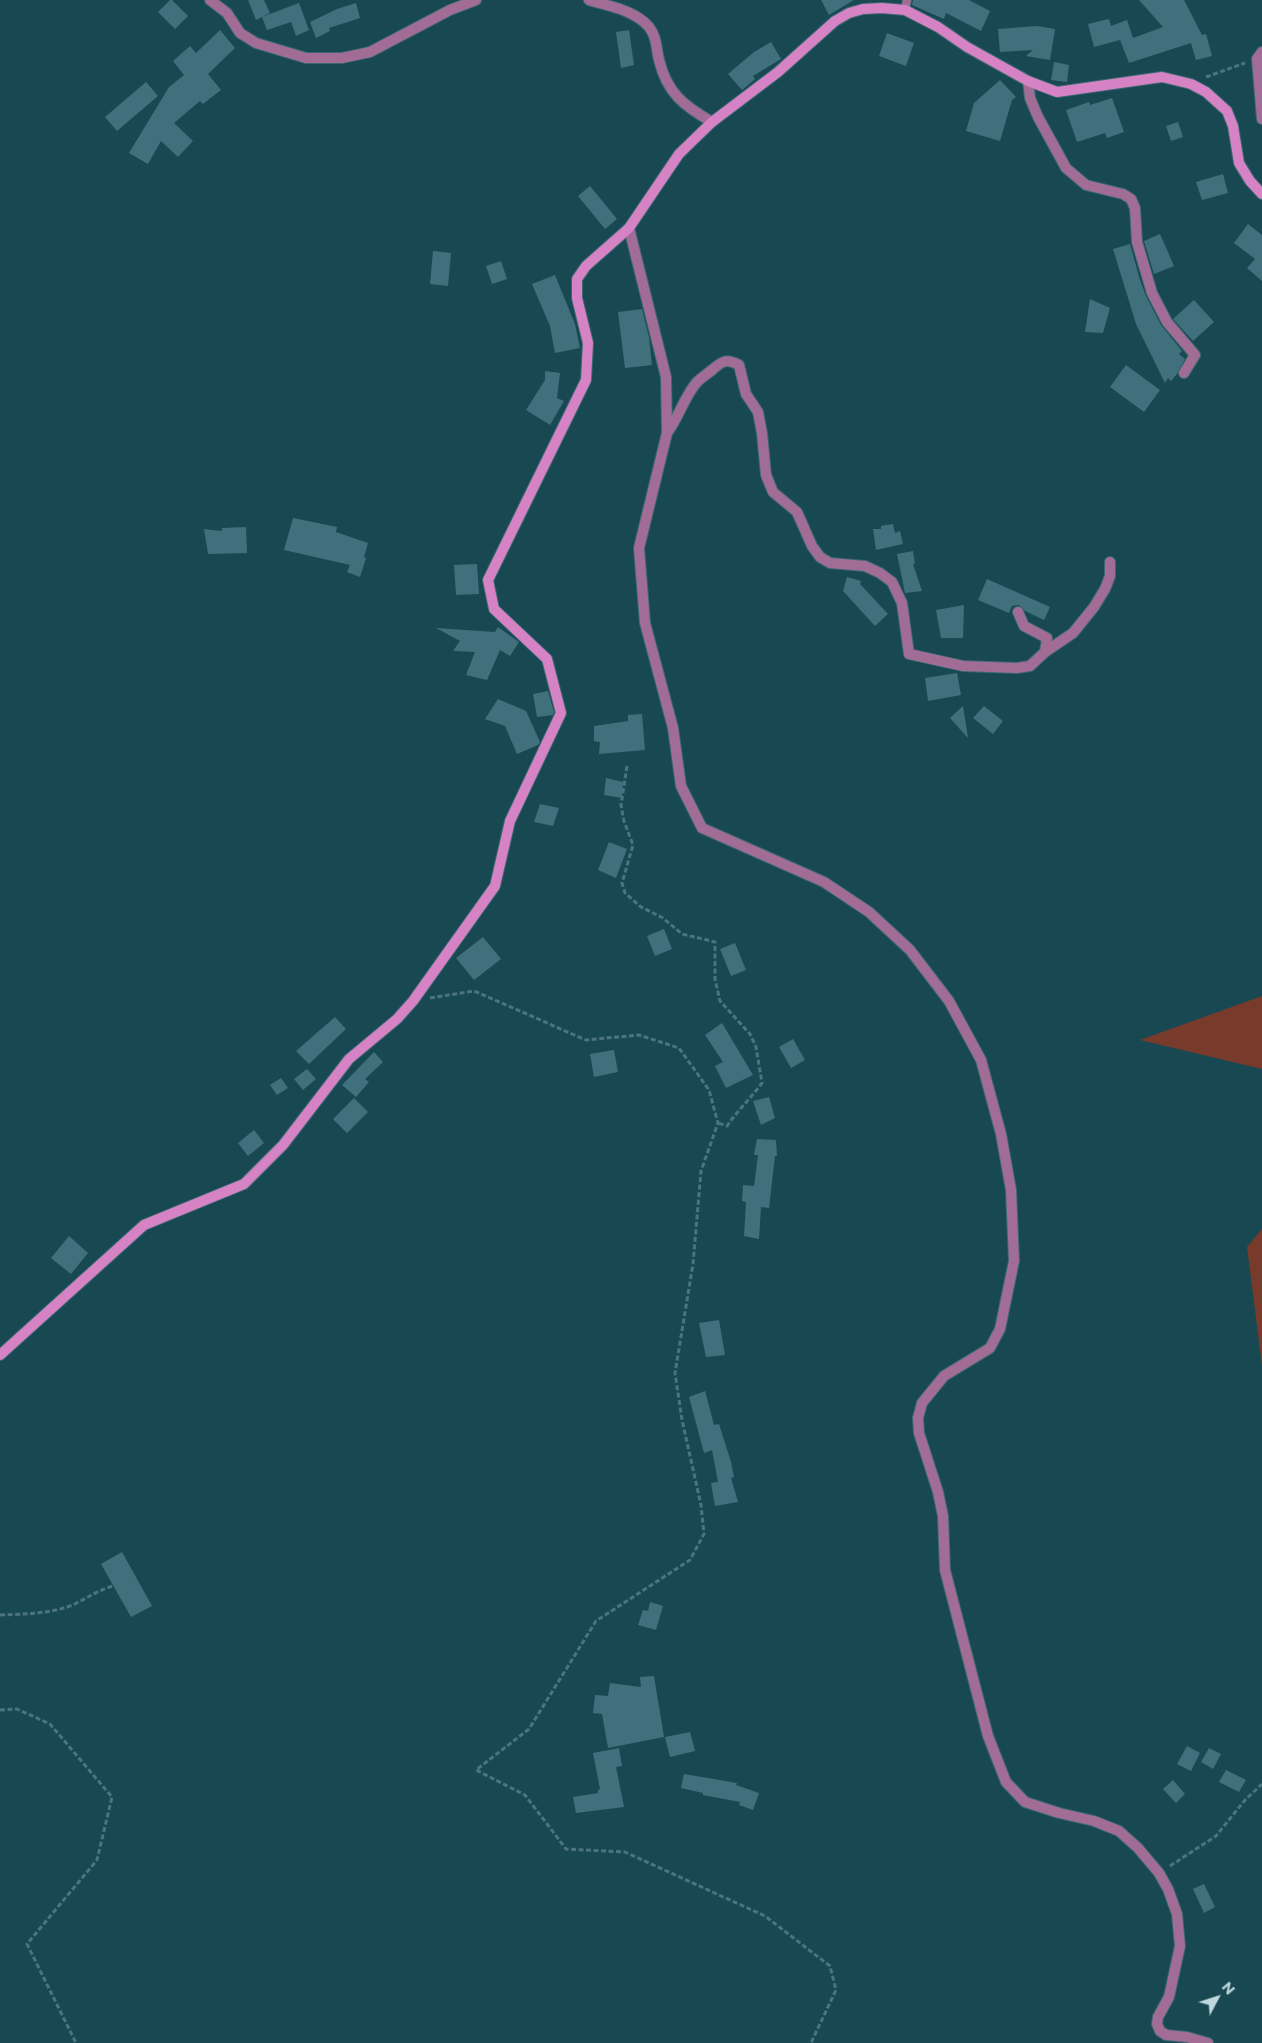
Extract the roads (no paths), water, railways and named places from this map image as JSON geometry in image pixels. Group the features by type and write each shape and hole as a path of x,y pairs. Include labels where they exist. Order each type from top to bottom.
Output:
{"main road":[{"path":"0,1355 144,1225 244,1184 283,1145 349,1059 397,1019 413,1001 495,886 510,821 561,713 548,659 494,609 488,580 586,380 588,344 577,298 577,279 586,266 629,228 680,154 712,122 778,72 835,22 849,13 863,9 906,5 967,47 1028,81 1057,92 1162,77 1191,84 1206,92 1228,111 1233,126 1239,163 1250,181 1262,194"}],"street":[{"path":"210,0 227,13 240,33 256,43 306,58 342,58 370,52 450,10 476,0"},
{"path":"589,0 620,9 638,18 648,26 656,39 659,60 666,83 675,96 688,108 712,122"},
{"path":"1260,56 1262,119"},
{"path":"1028,81 1030,98 1038,117 1066,168 1086,185 1123,194 1131,199 1136,208 1137,242 1152,293 1167,322 1195,355 1184,373"},
{"path":"629,228 666,377 667,433 639,548 645,623 673,728 681,786 702,828 824,882 869,912 910,950 949,1000 981,1060 1001,1134 1011,1190 1014,1261 1000,1329 990,1348 944,1376 922,1402 918,1418 919,1433 938,1492 943,1516 945,1570 988,1736 1006,1782 1025,1802 1059,1813 1094,1821 1119,1831 1138,1848 1159,1873 1168,1889 1177,1914 1180,1946 1169,1997 1158,2017 1157,2024 1160,2032 1166,2035 1187,2037 1208,2043"},
{"path":"667,433 676,422 687,397 697,383 722,361 732,360 739,365 746,394 758,412 766,475 773,492 797,512 812,546 820,557 830,563 865,566 880,572 892,582 902,603 909,654 963,666 1017,668 1030,666 1045,652 1073,633 1094,606 1105,589 1110,576 1110,562"},
{"path":"1018,612 1024,626 1047,638 1045,652"}]}
